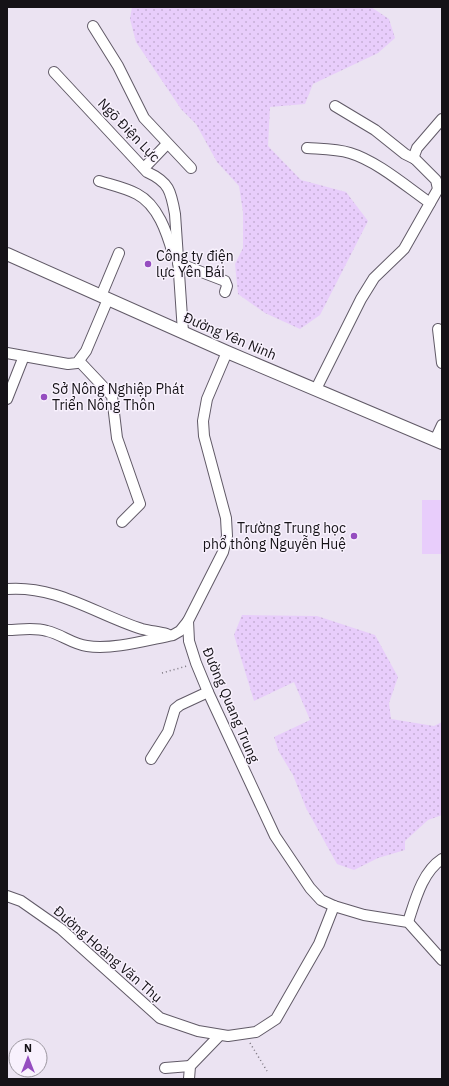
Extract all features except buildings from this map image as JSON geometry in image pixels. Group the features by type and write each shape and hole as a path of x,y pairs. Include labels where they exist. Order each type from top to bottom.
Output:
{"main road":[{"name":"Đường Yên Ninh","path":"7,254 227,352 439,442"}],"street":[{"path":"93,26 118,66 144,118 191,168"},
{"name":"Ngõ Điện Lực","path":"54,72 147,172 162,179 172,196 175,214 183,332"},
{"path":"316,389 361,299 374,278 404,249 435,200 438,189 437,182 415,159 405,154 375,130 335,106"},
{"path":"415,159 414,156 417,148 442,119"},
{"path":"144,168 167,144"},
{"path":"307,148 343,152 363,158 435,200"},
{"path":"99,181 138,194 148,202 167,232 179,277"},
{"path":"7,353 68,364 73,364 79,361 86,351 119,254"},
{"path":"178,263 225,280 227,286 225,292"},
{"path":"438,329 442,363"},
{"path":"7,630 34,629 48,631 67,640 93,647 105,647 172,635 180,631 188,622 223,552 227,536 226,518 204,436 203,421 207,399 227,352"},
{"path":"7,399 24,356"},
{"path":"79,361 112,396 117,438 140,504 122,522"},
{"path":"439,442 442,425"},
{"path":"7,589 31,588 50,593 80,602 143,629 172,635"},
{"name":"Đường Quang Trung","path":"188,622 188,636 196,663 208,692 275,836 310,888 321,900 334,906 364,915 408,922"},
{"path":"150,759 168,732 175,709 180,704 208,692"},
{"path":"442,859 422,882 408,922 442,960"},
{"name":"Đường Hoàng Văn Thụ","path":"7,896 21,902 61,929 160,1018 219,1036 245,1035 256,1032 276,1019 319,944 334,906"},
{"path":"189,1079 190,1066 219,1036"},
{"path":"165,1068 190,1066"}],"path":[{"path":"162,673 196,663"},
{"path":"245,1035 267,1071"}],"shaded area":[{"path":"132,7 371,7 389,19 395,38 378,53 313,84 305,104 270,107 268,146 301,180 346,192 368,221 320,315 300,329 265,313 238,294 235,264 243,248 243,212 239,186 217,162 196,124 181,109 136,42 130,19"},
{"path":"422,500 442,500 442,554 422,554"},
{"path":"242,615 317,616 375,635 398,677 389,703 391,719 434,726 442,722 442,815 428,820 405,841 405,850 378,858 354,870 337,864 306,808 293,775 279,752 274,737 310,720 294,682 254,701 234,635"}],"place":[{"name":"Công ty điện lực Yên Bái","path":"148,264"},
{"name":"Sở Nông Nghiệp Phát Triển Nông Thôn","path":"44,397"},
{"name":"Trường Trung học phổ thông Nguyễn Huệ","path":"354,536"}]}
